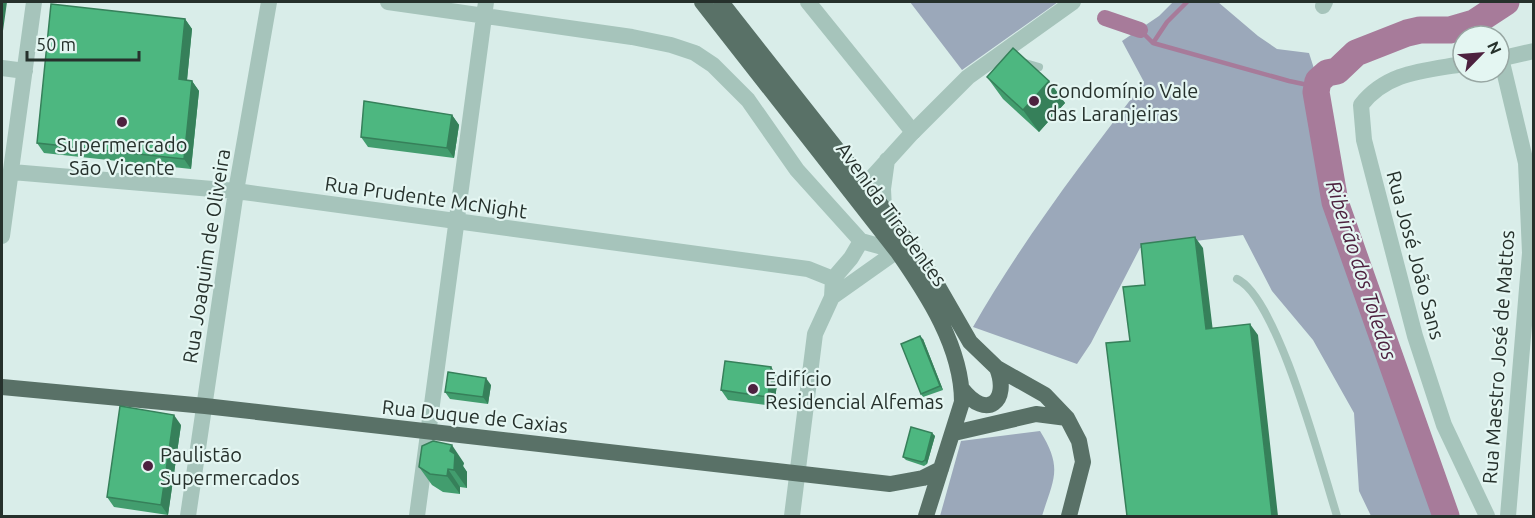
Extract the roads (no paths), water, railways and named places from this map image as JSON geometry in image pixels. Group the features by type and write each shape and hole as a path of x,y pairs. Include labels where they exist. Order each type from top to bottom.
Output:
{"main road":[{"name":"Avenida Tiradentes","path":"702,2 897,251 918,281 945,333 962,389 960,413 926,516"},
{"name":"Avenida Tiradentes","path":"722,2 884,209 932,276 970,342 997,368 1045,395 1067,418 1079,441 1083,462 1069,516"},
{"path":"864,208 865,185"},
{"path":"962,389 971,400 980,406 988,406 998,398 1001,390 1002,380 997,368"},
{"name":"Rua Duque de Caxias","path":"2,387 205,406 890,484 922,478 941,469"},
{"path":"954,433 969,427 1036,414 1067,418"}],"street":[{"path":"2,236 34,2"},
{"name":"Rua Joaquim de Oliveira","path":"188,516 236,191 269,2"},
{"path":"388,2 485,8 671,45 695,53 712,65 748,100 797,170 861,241 897,251"},
{"path":"808,2 913,132"},
{"path":"865,185 887,158 968,77 1073,2"},
{"path":"417,516 485,8"},
{"path":"1511,56 1533,51"},
{"name":"Rua José João Sans","path":"1451,66 1424,70 1384,82 1373,90 1361,105 1364,140 1414,336 1444,425 1487,516"},
{"path":"2,68 25,71"},
{"name":"Rua Maestro José de Mattos","path":"1506,84 1526,163 1530,253 1508,516"},
{"path":"884,209 883,189 887,158"},
{"name":"Rua Prudente McNight","path":"12,172 236,191 807,269 833,279"},
{"path":"792,516 815,334 832,297 833,279 852,258 861,241"},
{"path":"832,297 897,251"}],"lane":[{"path":"998,55 1039,67"},
{"path":"1237,279 1248,284 1277,332 1337,516"}],"waterway":[{"path":"1153,43 1167,22 1187,2"},
{"name":"Ribeirão dos Toledos","path":"1446,516 1335,202 1316,92 1318,81 1327,73 1337,71 1356,53 1407,33 1420,30 1450,30 1474,23 1506,2"},
{"path":"1105,18 1140,30 1153,43 1289,81 1308,85 1318,81"},
{"path":"1105,18 1140,30"}],"place":[{"name":"Condomínio Vale das Laranjeiras","path":"1034,101"},
{"name":"Supermercado São Vicente","path":"122,122"},
{"name":"Edifício Residencial Alfemas","path":"753,389"},
{"name":"Paulistão Supermercados","path":"148,466"}]}
